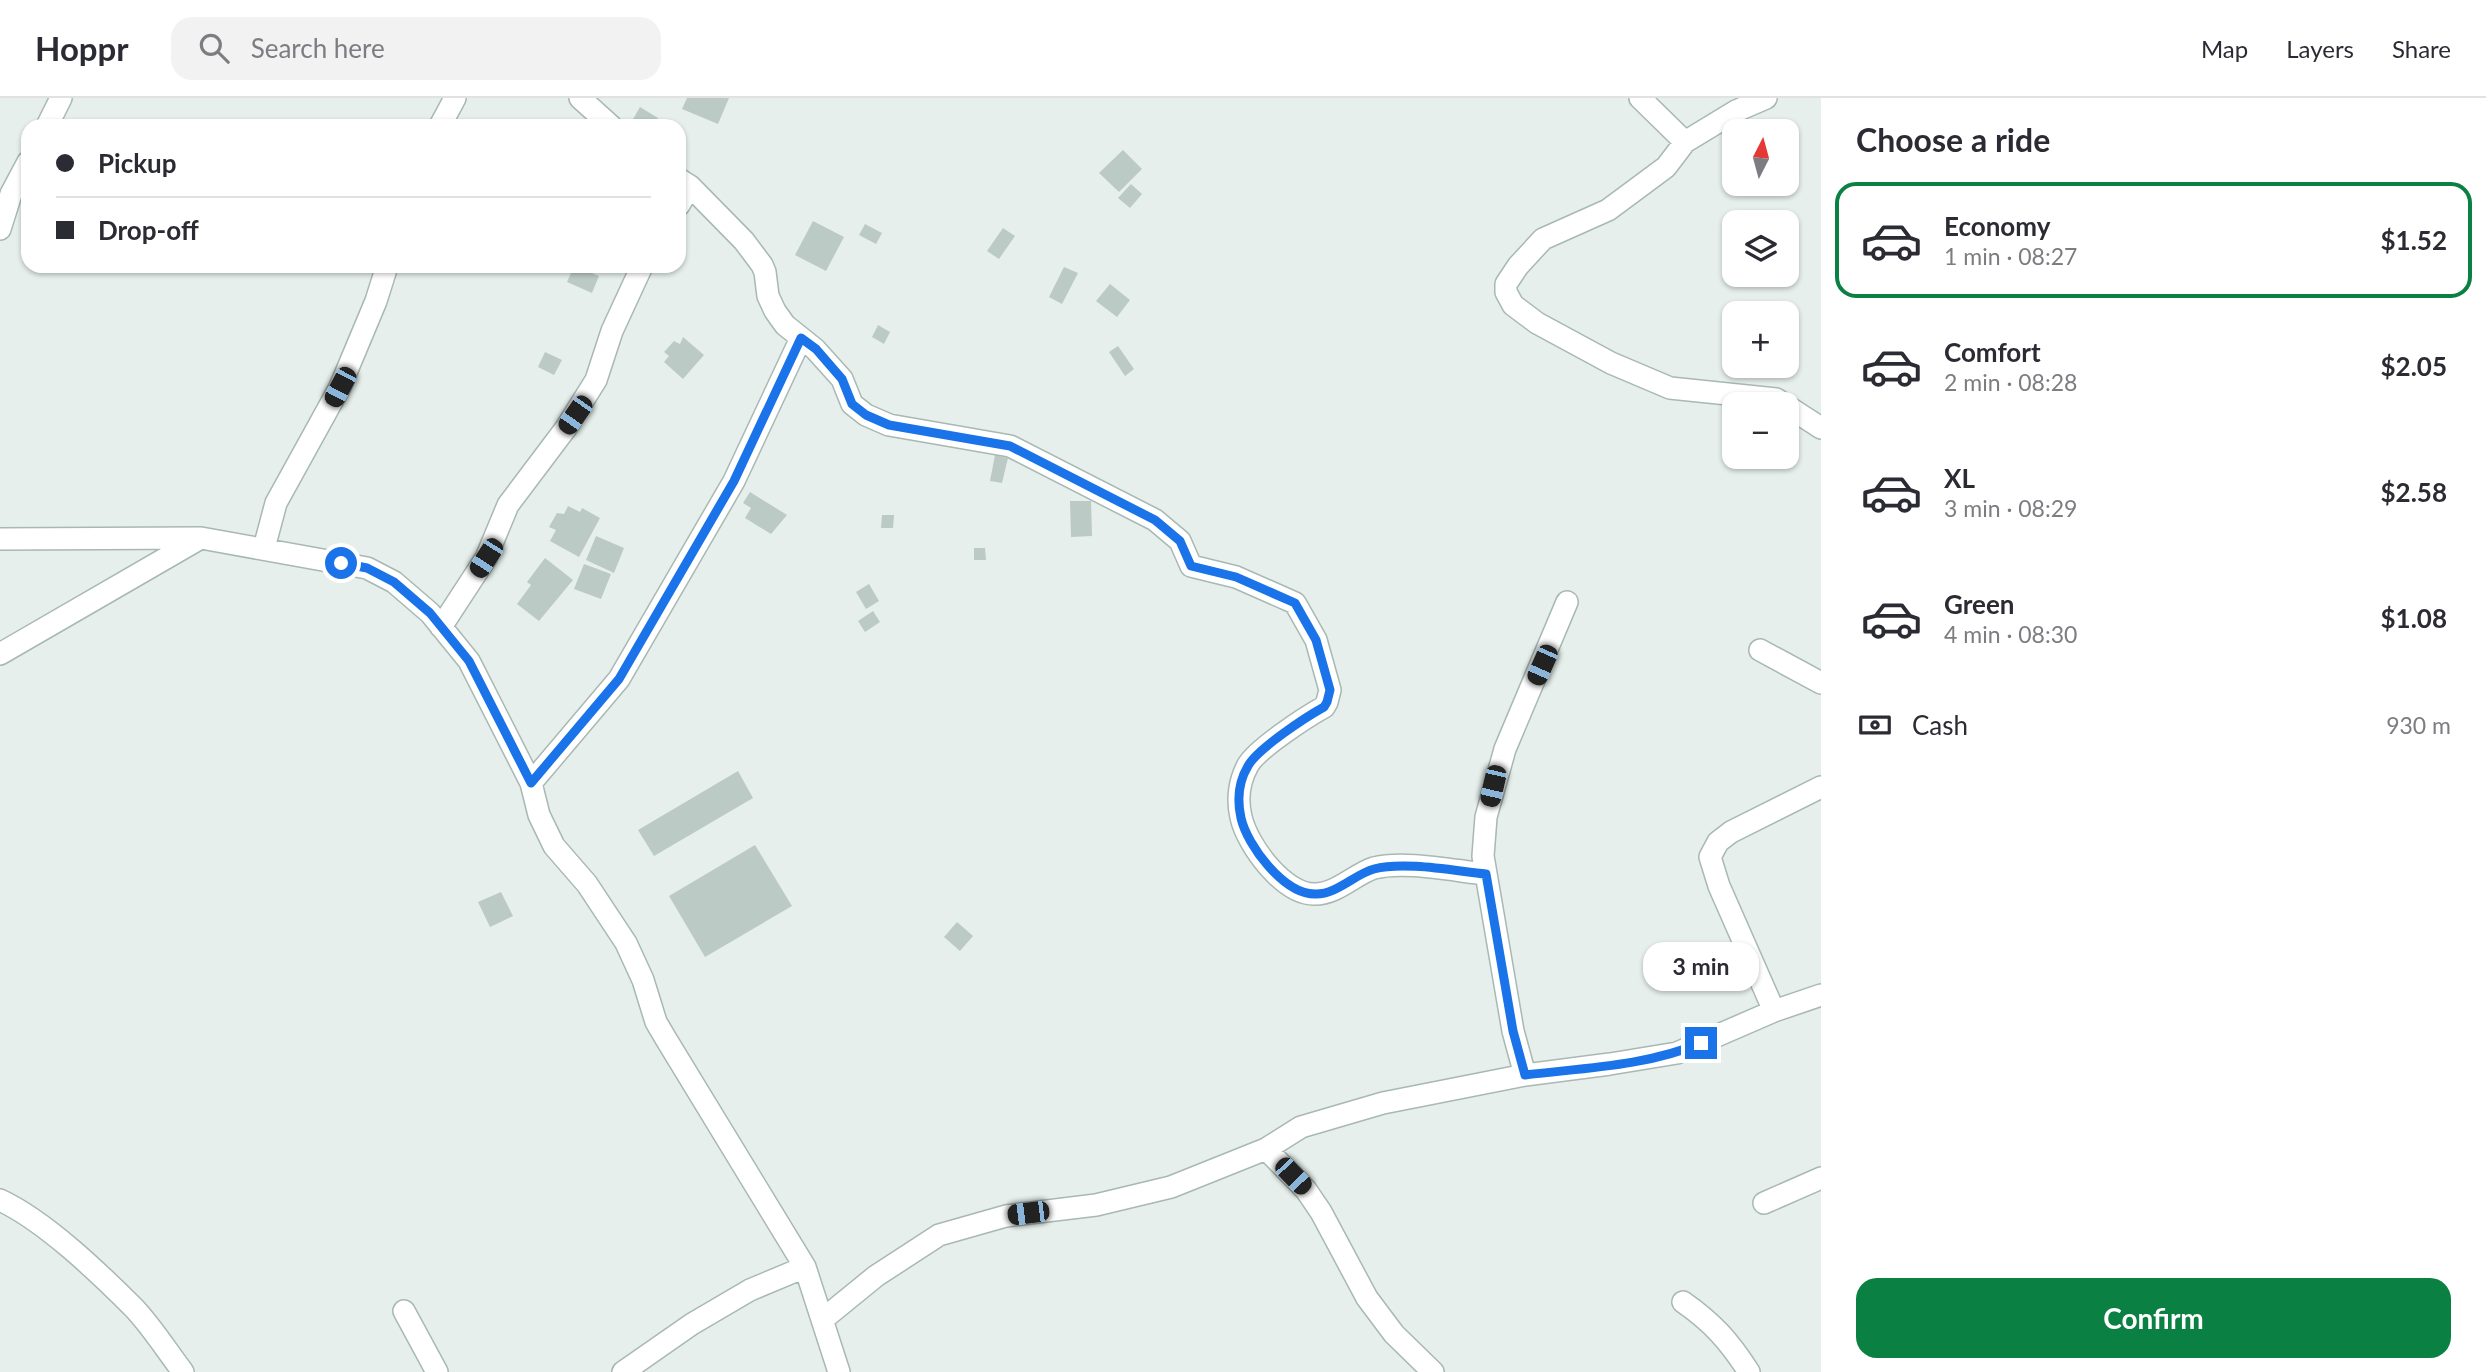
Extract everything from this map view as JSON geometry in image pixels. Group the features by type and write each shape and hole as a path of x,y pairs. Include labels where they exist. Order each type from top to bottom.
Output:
{"street":[{"path":"50,119 61,98"},
{"path":"444,119 455,98"},
{"path":"580,98 603,119"},
{"path":"1640,98 1685,142"},
{"path":"1722,393 1670,388 1611,363 1537,323 1513,305 1506,292 1506,284 1518,266 1543,239 1608,210 1666,167 1685,142 1736,111 1766,98"},
{"path":"0,229 11,194 21,175"},
{"path":"686,185 744,241 762,265 771,305 785,325 816,349 842,379 852,404 866,415 889,425 1010,446 1155,520 1180,541 1191,566 1236,577 1295,603 1316,640 1330,690 1327,702 1324,707 1286,731 1248,764 1241,783 1239,802 1241,821 1260,857 1279,878 1299,890 1316,894 1373,869 1397,865 1486,874"},
{"path":"264,548 276,503 340,387 385,273"},
{"path":"441,627 486,558 508,505 566,428 596,380 612,331 639,273"},
{"path":"531,783 619,679 734,481 801,338"},
{"path":"1799,414 1821,428"},
{"path":"0,538 201,538 264,548 367,568 394,582 430,613 469,661 531,783 539,815 554,846 587,884 626,943 661,1030 805,1267 839,1372"},
{"path":"0,654 201,538"},
{"path":"1525,1075 1513,1031 1483,856 1486,817 1505,749 1567,602"},
{"path":"1760,650 1821,683"},
{"path":"1774,1011 1719,886 1710,856 1718,842 1731,832 1821,787"},
{"path":"822,1320 876,1276 939,1235 1006,1216 1096,1205 1171,1187 1266,1149 1301,1127 1359,1110 1525,1075 1610,1065 1677,1053 1774,1011 1821,995"},
{"path":"1266,1149 1306,1189 1367,1298 1394,1334 1433,1372"},
{"path":"1764,1203 1821,1178"},
{"path":"0,1200 20,1210 47,1230 135,1309 183,1372"},
{"path":"622,1372 692,1324 750,1290 805,1267"},
{"path":"1683,1302 1708,1319 1730,1343 1749,1372"},
{"path":"404,1311 438,1372"}],"building":[{"path":"687,98 729,98 718,124 682,109"},
{"path":"640,107 658,118 658,119 633,119"},
{"path":"1123,150 1142,169 1119,192 1099,173"},
{"path":"1131,184 1142,194 1130,208 1118,198"},
{"path":"813,221 844,237 826,271 795,255"},
{"path":"865,224 882,233 876,244 859,235"},
{"path":"1003,228 1015,236 999,259 987,251"},
{"path":"1064,267 1078,273 1062,304 1049,297"},
{"path":"571,273 592,273 599,276 592,293 567,282"},
{"path":"1110,284 1130,300 1117,317 1096,301"},
{"path":"878,325 890,332 884,344 872,337"},
{"path":"683,337 704,355 683,379 664,362 669,356 664,352 674,341 680,344"},
{"path":"1118,346 1134,369 1125,376 1109,352"},
{"path":"545,352 562,360 554,375 538,367"},
{"path":"995,455 1008,458 1002,483 990,481"},
{"path":"750,492 787,515 771,534 745,518 751,508 743,503"},
{"path":"1070,501 1091,501 1092,536 1071,537"},
{"path":"568,506 580,512 582,508 600,518 579,557 550,541 556,530 549,527 557,513 564,514"},
{"path":"882,515 894,515 893,528 881,528"},
{"path":"596,536 624,548 614,573 586,560"},
{"path":"974,548 985,548 986,560 974,560"},
{"path":"545,558 573,580 539,621 517,604 531,585 527,582"},
{"path":"584,564 611,574 601,599 574,589"},
{"path":"869,584 879,601 866,609 856,592"},
{"path":"873,611 880,622 865,632 858,621"},
{"path":"738,771 753,798 654,856 638,830"},
{"path":"755,845 792,906 705,957 669,896"},
{"path":"501,892 513,916 490,927 478,902"},
{"path":"957,922 973,936 960,951 944,937"}],"route":[{"path":"341,563 367,568 394,582 430,613 469,661 531,783 619,679 734,481 801,338 816,349 842,379 852,404 866,415 889,425 1010,446 1155,520 1180,541 1191,566 1236,577 1295,603 1316,640 1330,690 1324,707 1286,731 1248,764 1241,783 1241,821 1260,857 1279,878 1299,890 1316,894 1373,869 1397,865 1486,874 1513,1031 1525,1075 1610,1065 1677,1053 1701,1043"}]}
